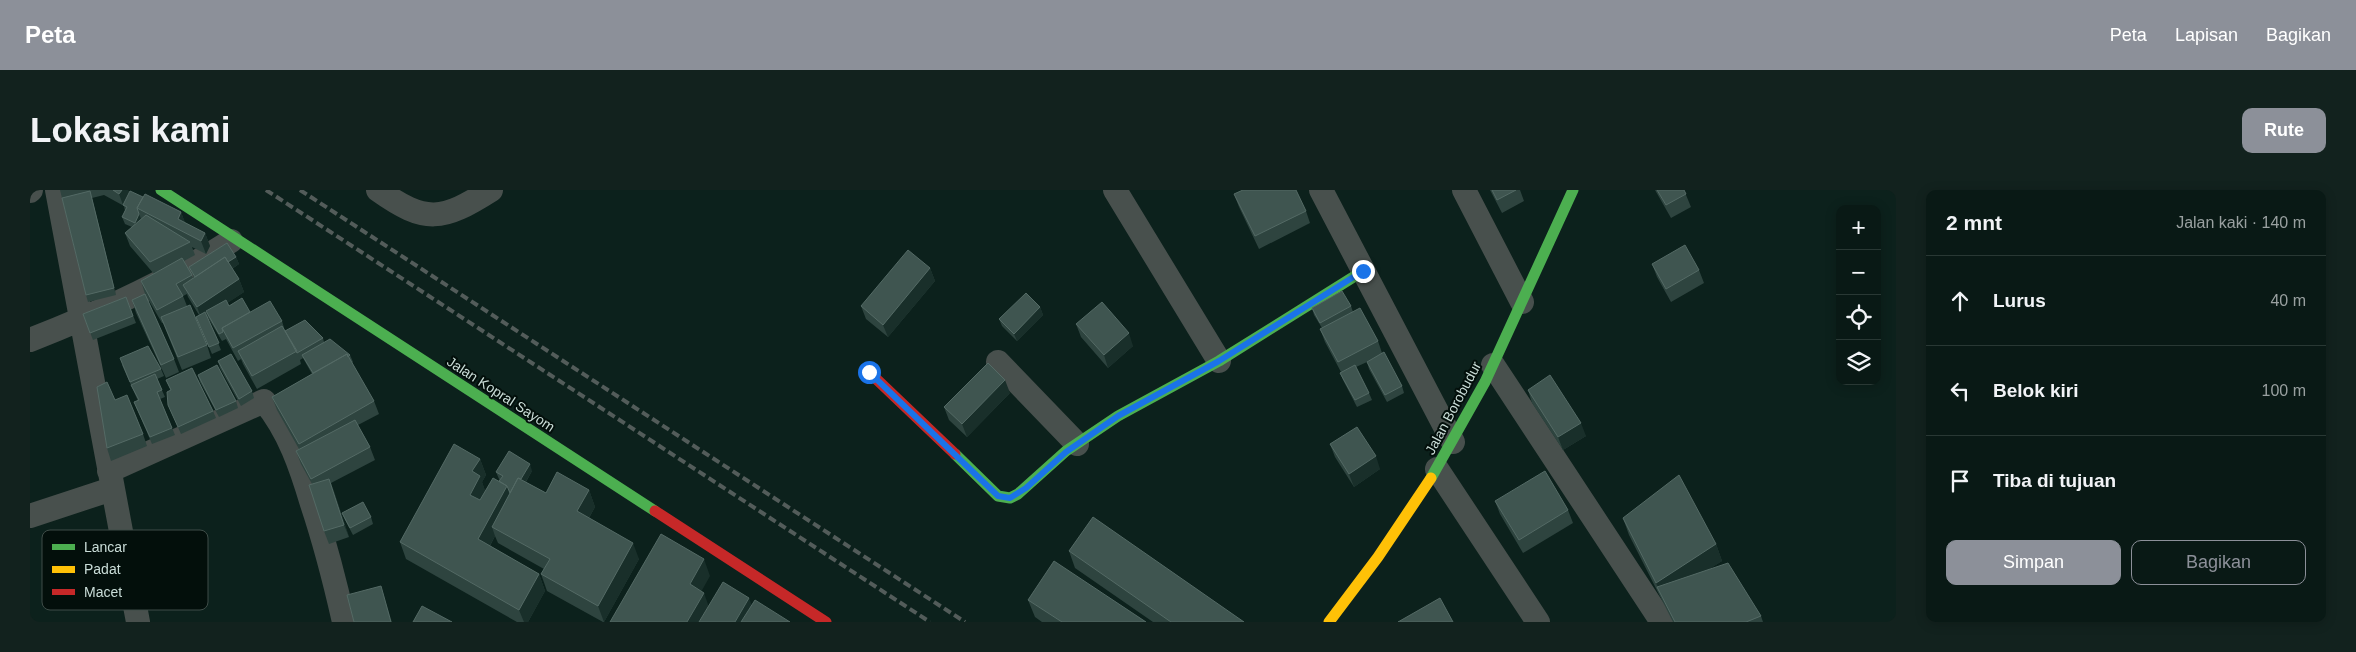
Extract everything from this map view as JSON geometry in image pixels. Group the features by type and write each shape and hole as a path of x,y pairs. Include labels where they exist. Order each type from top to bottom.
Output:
{"street":[{"path":"56,190 121,530"},
{"name":"Jalan Kopral Sayom","path":"161,190 675,535 826,622"},
{"path":"378,190 411,211 428,216 449,212 469,204 491,190"},
{"path":"1114,190 1219,361"},
{"path":"1321,190 1453,442"},
{"path":"1464,190 1522,302"},
{"name":"Jalan Borobudur","path":"1329,622 1359,584 1437,469 1453,442 1493,365 1574,190"},
{"path":"30,340 82,319 206,257 234,239"},
{"path":"869,372 998,496 1010,498 1018,494 1076,444 1118,416 1219,361 1363,271"},
{"path":"998,362 1076,444"},
{"path":"1493,365 1662,622"},
{"path":"30,516 111,480 264,401 286,432 305,482 331,563 344,622"},
{"path":"1437,469 1538,622"}],"building":[{"path":"113,190 122,190 119,194"},
{"path":"1243,190 1296,190 1306,211 1255,236 1234,194"},
{"path":"1492,190 1516,190 1497,200"},
{"path":"1657,190 1684,190 1686,194 1666,205"},
{"path":"90,191 114,288 86,295 62,198"},
{"path":"130,191 143,197 137,208 139,214 135,223 122,217 127,207 123,205"},
{"path":"145,194 181,212 178,219 205,233 201,241 137,208"},
{"path":"146,215 190,242 150,262 125,233"},
{"path":"227,243 236,257 228,262 225,257 195,277 189,267"},
{"path":"1685,245 1699,270 1666,289 1652,264"},
{"path":"908,250 930,268 883,325 861,306"},
{"path":"225,257 239,279 197,307 183,285"},
{"path":"182,258 192,275 176,284 183,296 157,310 141,281"},
{"path":"1342,291 1351,306 1320,323 1312,308"},
{"path":"1026,293 1040,307 1014,334 999,319"},
{"path":"145,294 174,359 161,365 132,300"},
{"path":"126,297 133,316 90,333 83,314"},
{"path":"242,298 250,312 222,328 223,332 219,334 206,311 226,300 229,306"},
{"path":"270,301 282,321 233,348 222,328"},
{"path":"1102,302 1129,333 1104,355 1076,324"},
{"path":"190,305 207,345 178,357 161,317"},
{"path":"1360,308 1378,341 1338,362 1320,329"},
{"path":"205,312 219,343 209,347 196,317"},
{"path":"305,320 323,338 297,353 285,331"},
{"path":"282,326 297,351 252,376 238,351"},
{"path":"330,339 350,355 348,357 347,354 313,373 302,355"},
{"path":"148,346 161,369 130,382 120,358"},
{"path":"1384,352 1402,386 1385,395 1367,362"},
{"path":"231,354 252,391 239,399 218,361"},
{"path":"347,354 374,401 299,444 272,397"},
{"path":"988,363 1005,380 962,424 944,407"},
{"path":"217,365 236,401 216,410 198,375"},
{"path":"1355,365 1369,393 1355,400 1340,373"},
{"path":"192,368 213,411 178,427 168,405 167,392 171,390 166,380"},
{"path":"155,374 162,390 157,392 172,428 150,437 134,402 139,400 131,385"},
{"path":"1550,375 1581,423 1558,437 1528,390"},
{"path":"107,382 115,400 127,395 143,434 107,448 97,387"},
{"path":"355,420 370,447 311,479 296,451"},
{"path":"1357,427 1376,456 1349,474 1330,444"},
{"path":"454,444 480,459 472,471 480,476 470,495 480,500 493,478 507,486 478,539 539,574 519,610 400,542"},
{"path":"509,451 530,464 521,479 518,478 510,493 507,486 499,481 503,476 496,472"},
{"path":"1545,471 1568,510 1519,540 1495,501"},
{"path":"557,472 589,490 577,511 633,543 598,606 541,574 550,559 492,527 518,478 546,493"},
{"path":"1679,475 1716,544 1656,583 1623,518"},
{"path":"329,479 344,525 324,531 309,485"},
{"path":"363,502 371,517 350,528 342,513"},
{"path":"1093,517 1244,622 1171,622 1069,551"},
{"path":"661,534 704,559 690,584 704,593 687,622 610,622"},
{"path":"1054,561 1146,622 1062,622 1028,600"},
{"path":"1728,563 1761,616 1746,622 1675,622 1657,587"},
{"path":"723,582 749,598 735,622 699,622"},
{"path":"381,586 391,622 354,622 347,595"},
{"path":"1440,598 1453,622 1398,622"},
{"path":"755,600 790,622 741,622"},
{"path":"422,606 452,622 413,622"}],"railway":[{"path":"266,190 930,622"},
{"path":"300,190 965,622"}],"traffic: fast":[{"path":"161,190 655,511"},
{"path":"1431,478 1485,382 1573,190"},
{"path":"955,454 998,496 1010,498 1018,494 1066,451 1118,416 1219,361 1363,271"}],"traffic: slow":[{"path":"1329,622 1378,557 1431,478"}],"traffic: jam":[{"path":"869,372 955,454"},
{"path":"655,511 826,622"}],"route":[{"path":"869,372 998,496 1010,498 1026,488 1066,452 1118,416 1219,361 1363,271"}]}
